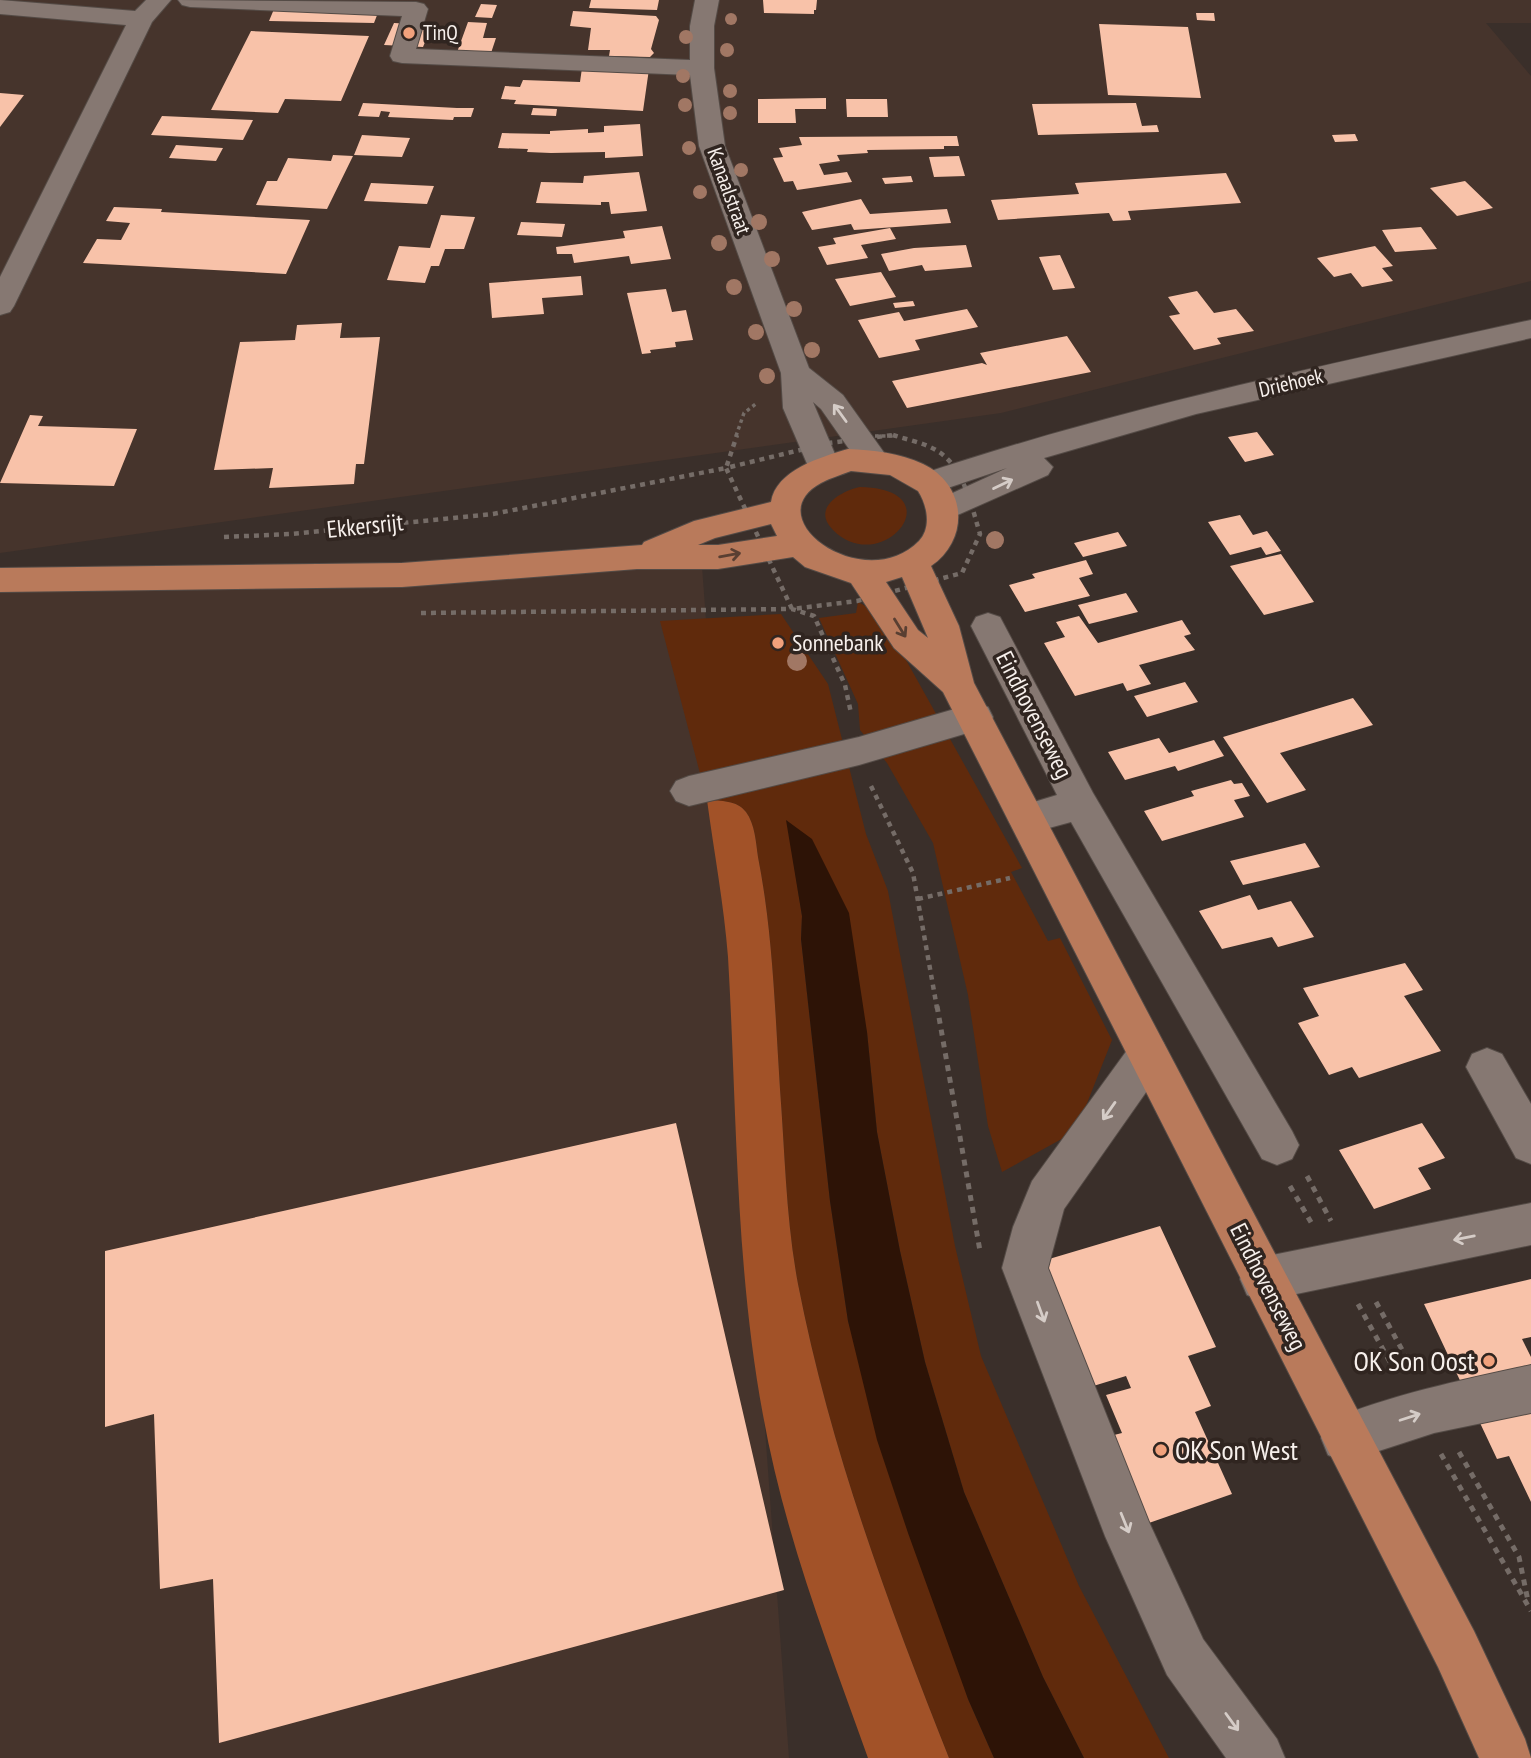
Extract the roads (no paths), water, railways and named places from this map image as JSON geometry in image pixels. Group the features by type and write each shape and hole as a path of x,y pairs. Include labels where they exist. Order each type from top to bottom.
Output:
{"main road":[{"path":"865,449 898,466 948,484 943,530 917,572 887,570 870,584 814,558 797,545 786,528 783,510 790,492 819,455 848,460 865,449"},
{"name":"Ekkersrijt","path":"0,580 402,575 638,557 718,557 756,534 783,510"},
{"name":"Ekkersrijt","path":"756,534 797,545"},
{"name":"Eindhovenseweg","path":"917,572 942,626 965,700 1456,1649 1507,1758"},
{"name":"Eindhovenseweg","path":"870,584 906,639 965,700"}],"street":[{"path":"0,306 141,19 159,0"},
{"path":"190,0 416,9 402,56 702,68"},
{"name":"Kanaalstraat","path":"707,0 702,26 702,68 712,146 796,373 797,408 819,455"},
{"path":"0,7 141,19"},
{"name":"Driehoek","path":"948,484 1036,468 1054,446 1192,405 1531,329"},
{"path":"796,373 832,402 865,449"},
{"name":"Eindhovenseweg","path":"988,626 1080,804 1277,1145"},
{"path":"689,791 859,751 965,700"},
{"name":"Eindhovenseweg","path":"1027,819 1080,804"},
{"path":"1148,1055 1048,1196 1035,1227 1025,1268 1130,1536 1185,1657 1258,1758"},
{"path":"1487,1067 1531,1144"},
{"path":"1264,1279 1531,1224"},
{"path":"1345,1438 1434,1409 1531,1390"}],"place":[{"name":"TinQ","path":"409,33"},
{"name":"Sonnebank","path":"778,643"},
{"name":"OK Son Oost","path":"1489,1361"},
{"name":"OK Son West","path":"1161,1450"}]}
